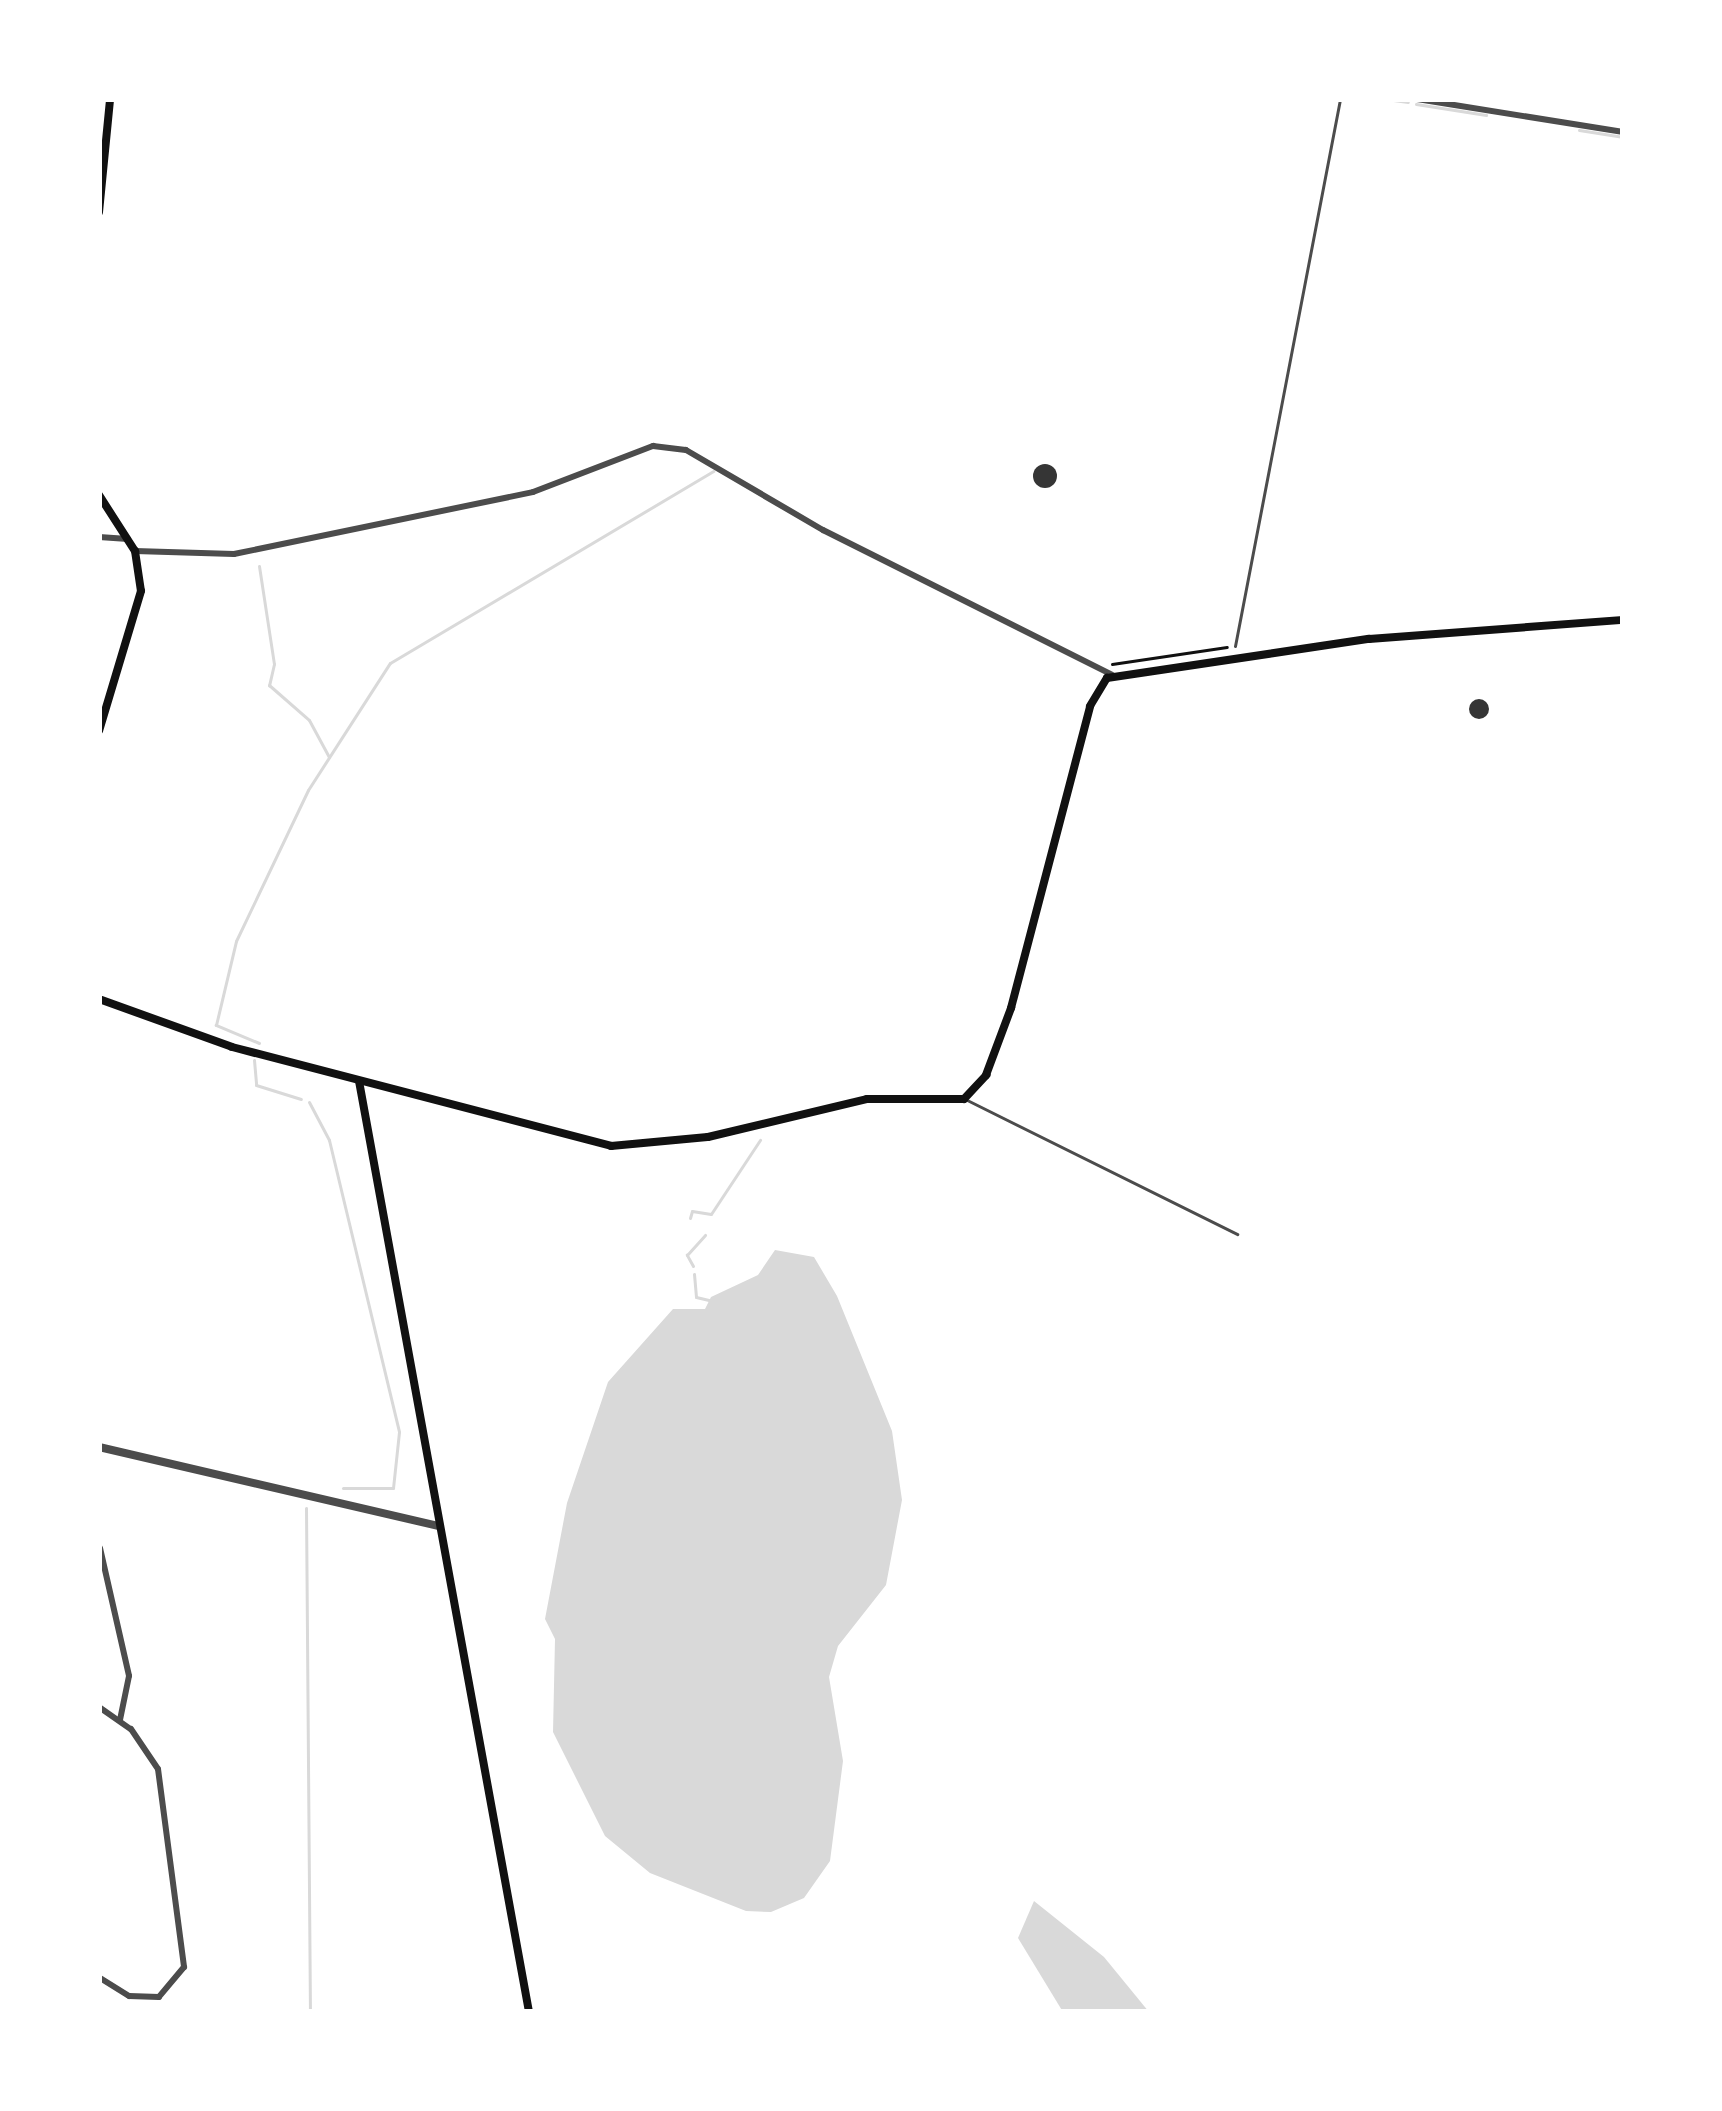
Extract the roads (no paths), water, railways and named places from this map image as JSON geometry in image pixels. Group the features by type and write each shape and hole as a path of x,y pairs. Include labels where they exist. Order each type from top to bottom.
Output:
{"main road":[{"path":"99,212 110,99"},
{"path":"99,495 135,551 140,607 99,731"},
{"path":"99,999 358,1081 623,1146 708,1138 867,1100 964,1099 986,1075 1011,1008 1090,706 1112,675 1388,637 1623,620"},
{"path":"358,1081 529,2012"}],"street":[{"path":"1417,99 1623,132"},
{"path":"135,551 268,548 533,493 653,446 708,461 823,530 1103,665 1112,675"},
{"path":"99,537 128,539"},
{"path":"99,1447 438,1526"},
{"path":"100,1548 129,1676 119,1720"},
{"path":"99,1707 119,1720 158,1769 184,1967 159,1997 128,1996 99,1977"}],"lane":[{"path":"1235,646 1340,99"},
{"path":"964,1099 1237,1234"}],"waterway":[{"path":"1386,99 1408,102"},
{"path":"1416,104 1486,115"},
{"path":"1579,130 1623,137"},
{"path":"259,1043 216,1025 236,941 308,790 390,663 713,471"},
{"path":"259,566 274,664 269,685 309,720 329,757"},
{"path":"254,1060 256,1085 301,1099"},
{"path":"309,1102 329,1140 399,1432 393,1488 343,1488"},
{"path":"690,1218 692,1211 711,1214 760,1140"},
{"path":"693,1266 687,1255 705,1235"},
{"path":"694,1274 696,1297 709,1300"},
{"path":"306,1508 310,2012"}]}
